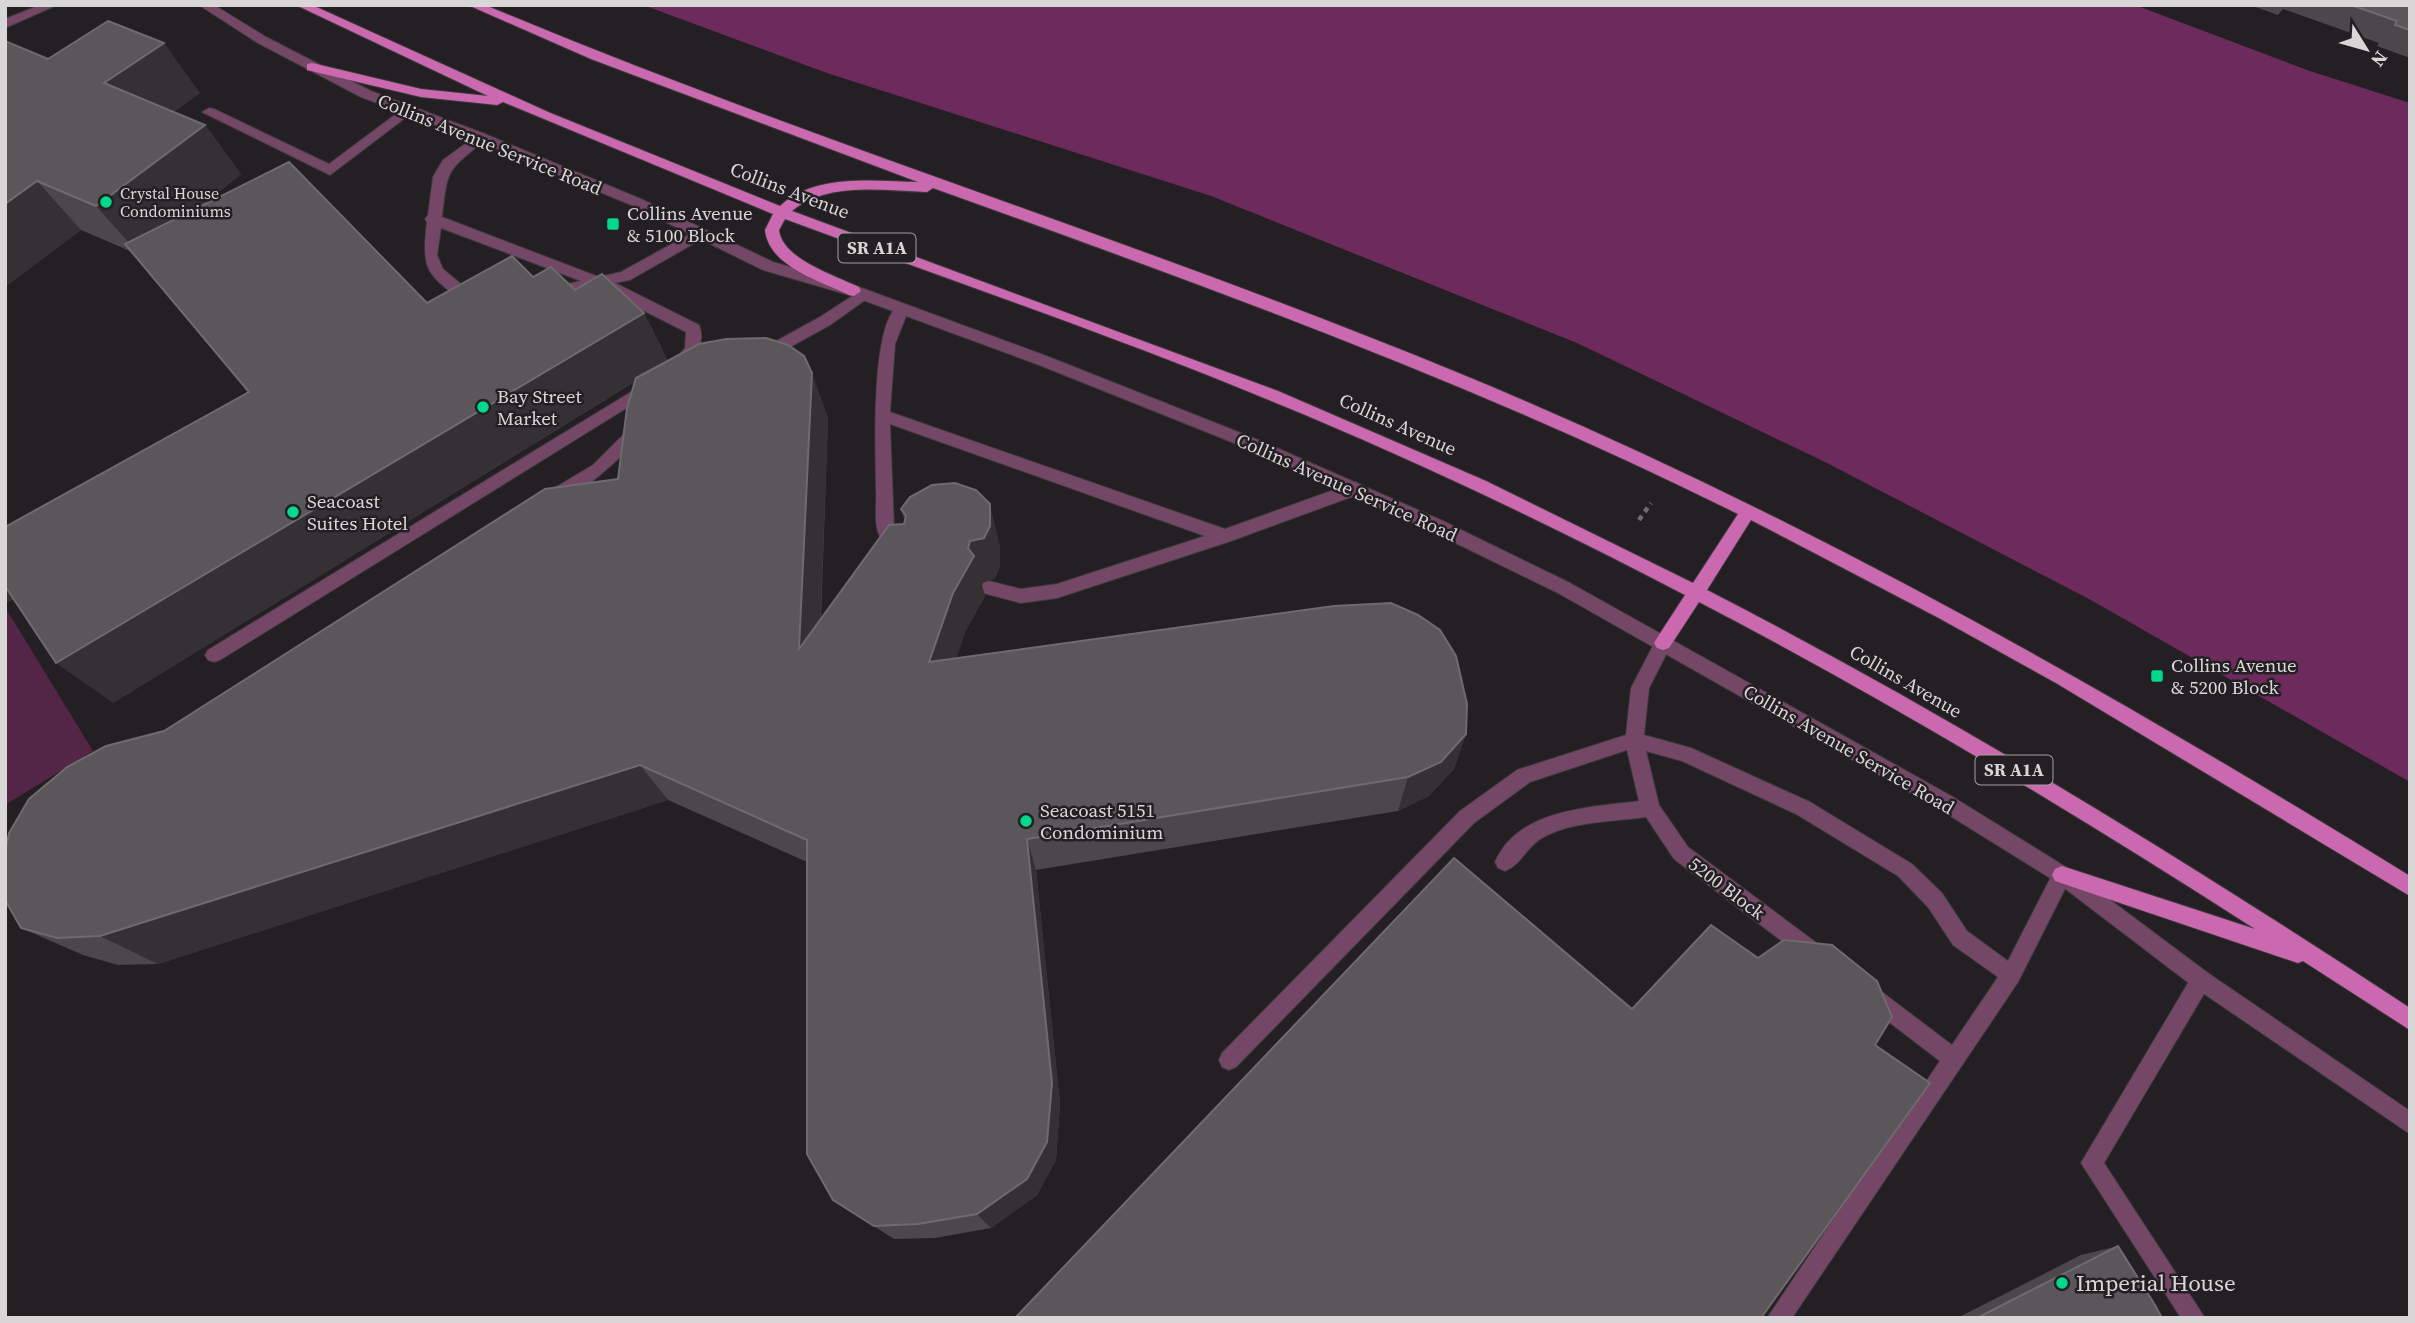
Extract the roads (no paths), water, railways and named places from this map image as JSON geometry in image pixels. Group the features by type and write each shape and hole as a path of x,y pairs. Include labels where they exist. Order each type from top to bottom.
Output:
{"main road":[{"name":"Collins Avenue","path":"302,5 514,103 782,212 1191,363 1336,421 1470,481 1696,591 1935,724 2094,817 2325,962 2410,1020"},
{"path":"474,5 739,113 1222,287 1454,377 1566,425 1843,559 2000,645 2302,820 2410,887"},
{"path":"312,66 421,93 514,103"},
{"path":"858,292 790,258 778,247 772,235 773,223 782,212 804,196 833,188 941,187"},
{"path":"1663,643 1748,512"},
{"path":"2062,875 2325,962"}],"street":[{"path":"5,24 51,5"},
{"name":"Collins Avenue Service Road","path":"205,5 366,94 480,137 702,233 768,266 858,292 1150,402 1356,488 1564,588 1946,803 2062,875 2200,981 2410,1124"},
{"path":"209,112 330,170 408,109"},
{"path":"480,137 448,163 440,177 432,219 430,255 437,272 478,306 489,307"},
{"path":"214,655 667,376 692,350 694,329 599,282 432,219"},
{"path":"538,296 625,276 702,233"},
{"path":"754,360 825,321 858,292"},
{"path":"902,309 888,344 882,415 886,531 909,559"},
{"path":"882,415 1225,536"},
{"path":"542,504 599,468 648,419"},
{"path":"989,588 1021,596 1057,590 1225,536 1356,488"},
{"name":"5200 Block","path":"1663,643 1640,688 1634,740 1650,808 1681,853 1834,969"},
{"path":"1229,1060 1467,817 1524,776 1634,740 1685,754 1803,808 1894,863 1905,870 1935,900 1959,938 2011,975"},
{"path":"1505,862 1532,834 1558,821 1650,808"},
{"path":"1778,1318 2011,975 2062,875"},
{"path":"2194,1318 2092,1163 2200,981"},
{"path":"1856,985 1955,1060"}],"place":[{"name":"Crystal House Condominiums","path":"106,202"},
{"name":"Collins Avenue & 5100 Block","path":"613,224"},
{"name":"Bay Street Market","path":"483,407"},
{"name":"Seacoast Suites Hotel","path":"293,512"},
{"name":"Collins Avenue & 5200 Block","path":"2157,676"},
{"name":"Seacoast 5151 Condominium","path":"1026,821"},
{"name":"Imperial House","path":"2062,1283"}]}
